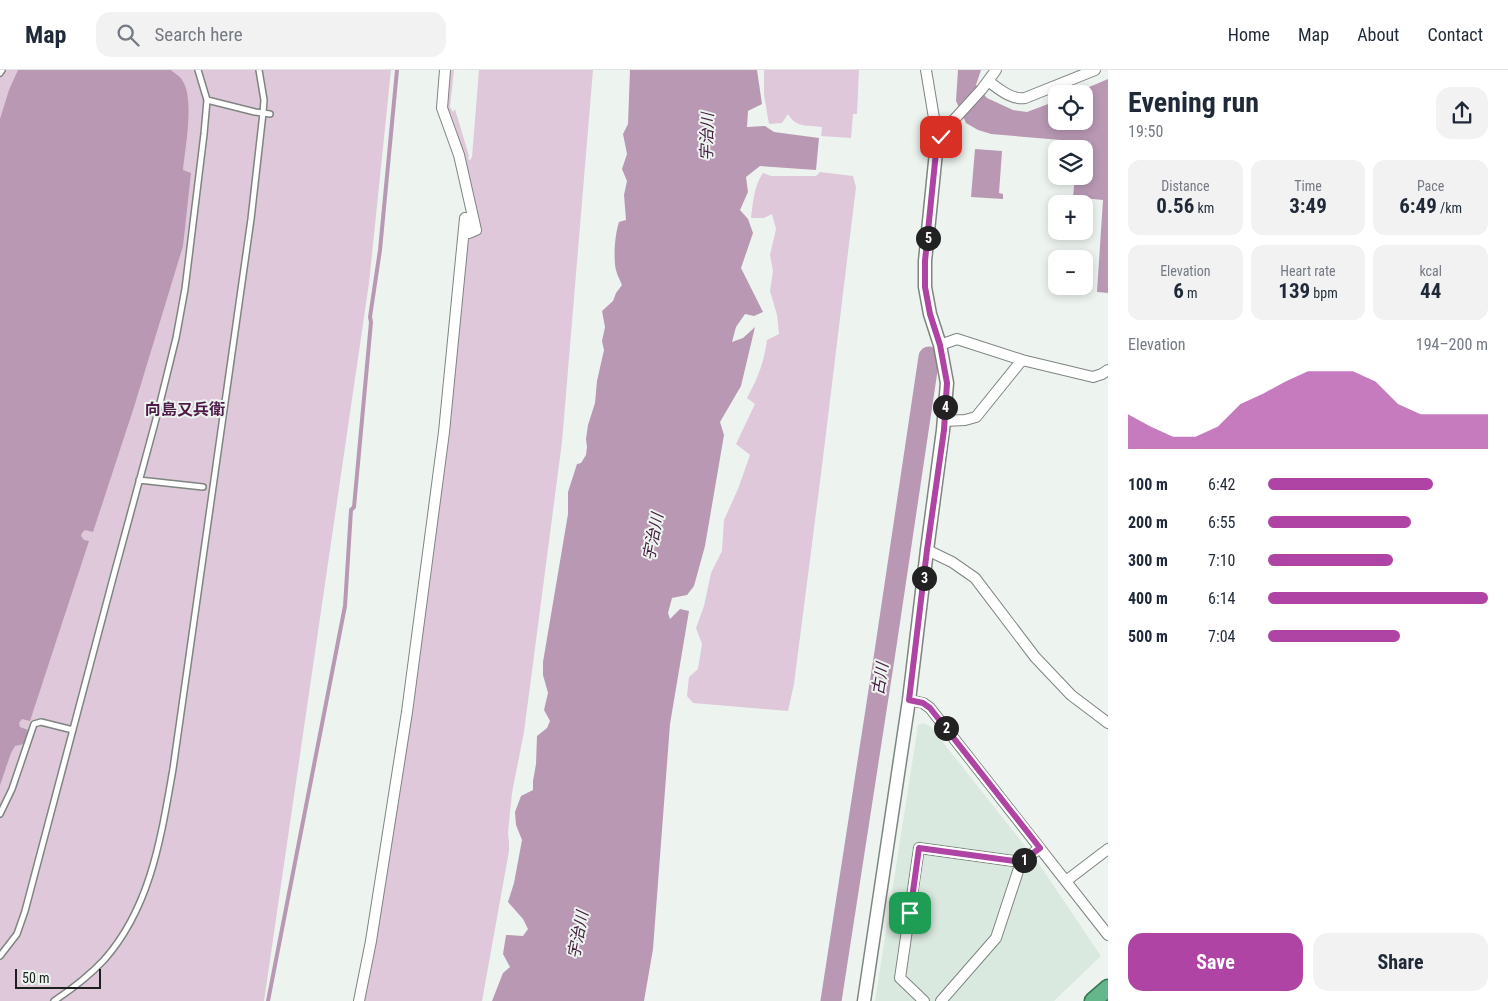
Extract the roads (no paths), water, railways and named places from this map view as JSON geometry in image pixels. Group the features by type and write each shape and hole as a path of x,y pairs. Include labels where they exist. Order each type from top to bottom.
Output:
{"highway":[{"path":"1093,1001 1108,988"}],"street":[{"path":"359,1001 371,941 407,712 444,432 465,218 469,233 476,230 459,156 442,108 445,70"},
{"path":"926,70 934,124 941,137"},
{"path":"864,1001 909,700 944,421 947,383 940,345 930,314 925,287 925,261 936,152 941,137 951,123 996,70"},
{"path":"985,85 1018,99 1025,98 1095,70"},
{"path":"940,345 957,339 1022,360 1093,378 1106,375"},
{"path":"944,421 965,420 976,417 1022,360"},
{"path":"927,550 952,562 975,578 1035,657 1071,695 1108,723"},
{"path":"909,700 923,703 930,708 1108,935"},
{"path":"924,1001 900,978 919,848 1021,862"},
{"path":"941,1001 996,938 1021,862 1040,848"},
{"path":"1066,881 1108,848"}],"lane":[{"path":"0,956 17,934 25,911 174,347 185,289 207,100 198,70"},
{"path":"54,1001 85,978 104,960 120,939 149,882 158,849 173,769 266,113 259,70"},
{"path":"207,100 266,113"},
{"path":"139,480 203,487"},
{"path":"0,814 12,789 34,724 41,722 73,730"}],"water":[{"path":"18,70 171,70 182,80 188,98 189,110 183,170 191,173 183,246 134,407 93,532 85,530 81,536 84,540 89,541 30,721 22,719 19,723 20,727 28,730 24,744 15,746 0,785 0,119 9,90"},
{"name":"宇治川","path":"630,70 757,70 762,104 748,111 747,127 765,126 774,132 819,138 816,170 760,166 746,177 748,192 740,210 748,219 753,233 741,268 763,312 754,316 745,314 736,327 732,342 743,338 755,327 741,386 720,422 724,435 705,546 694,586 687,595 672,598 668,613 670,619 680,609 689,611 670,724 653,949 644,1001 492,1001 503,973 510,967 503,954 506,935 523,936 528,929 523,919 508,902 514,883 522,840 516,825 515,812 521,796 533,790 537,736 547,728 550,721 544,710 548,693 543,675 543,662 568,514 568,492 577,464 581,463 586,455 588,425 595,403 597,381 604,350 602,341 605,327 602,311 613,301 622,285 616,270 615,253 616,233 619,222 626,220 624,195 627,181 622,169 627,154 623,134 628,124"},
{"path":"958,70 981,70 976,85 987,98 1013,110 1027,112 1048,104 1048,130 1093,130 1093,85 1108,79 1108,293 1097,292 1103,200 1093,199 1093,195 1073,195 1074,185 1093,185 1093,140 1061,140 991,134 978,130 966,123 956,101"},
{"path":"975,149 1002,151 999,193 1003,194 1003,199 971,197"}],"waterway":[{"path":"268,1001 345,606 351,510 354,507 370,317 380,250 397,70"},
{"name":"古川","path":"831,1001 929,357"}],"district":[{"name":"向島又兵衛","path":"185,409"}]}
